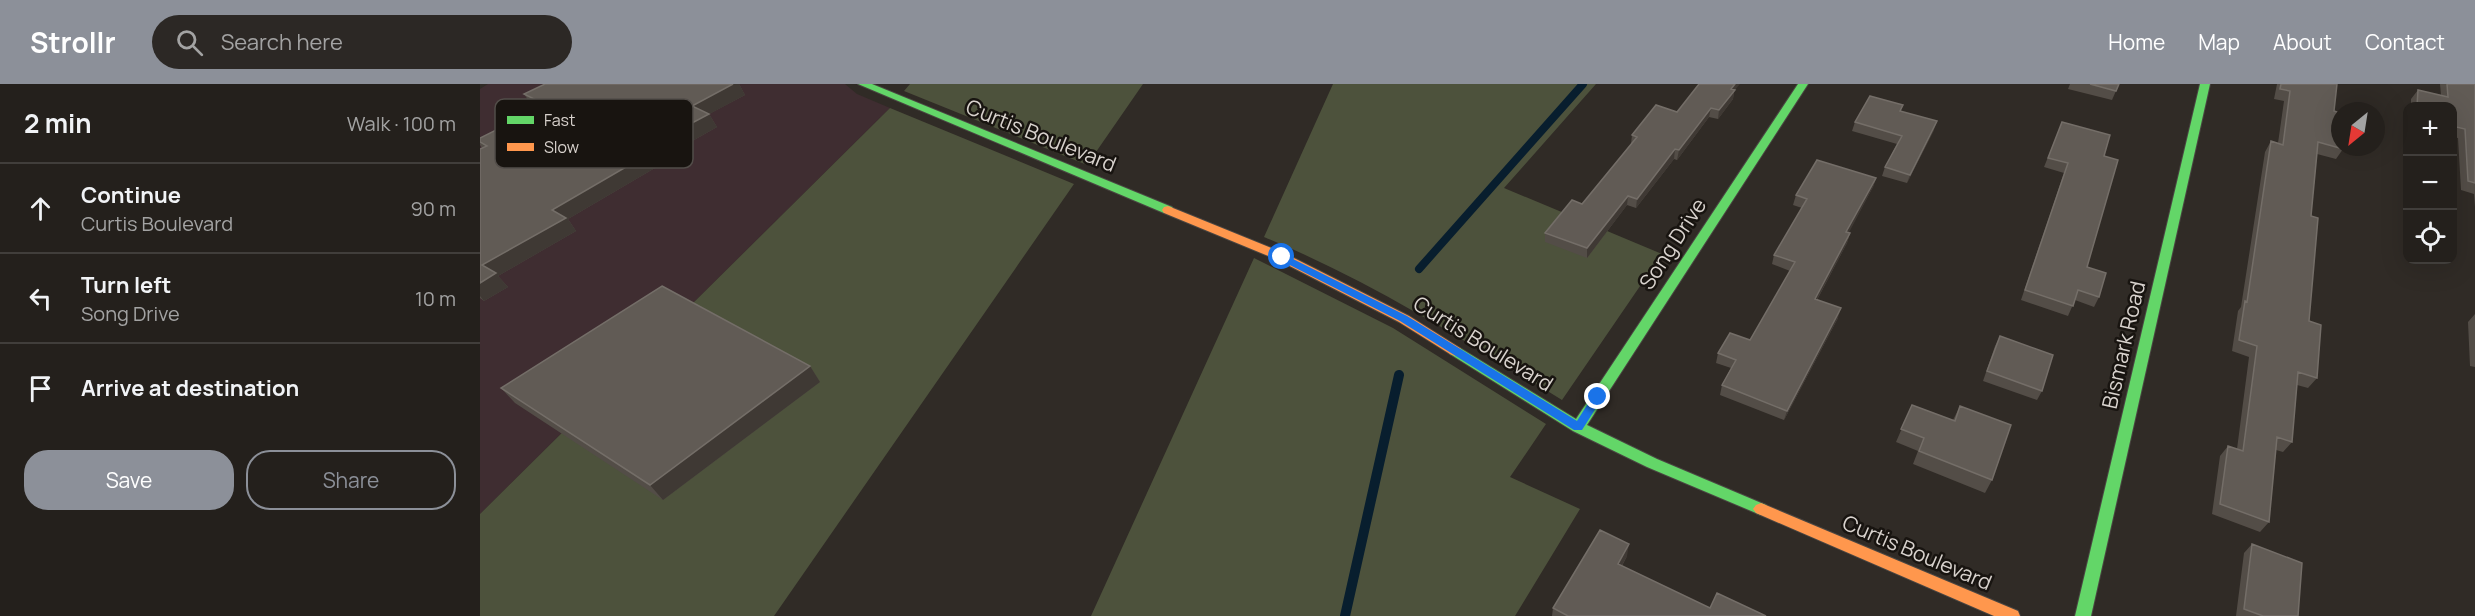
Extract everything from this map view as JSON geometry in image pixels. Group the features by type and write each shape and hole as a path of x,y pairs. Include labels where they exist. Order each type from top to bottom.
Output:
{"street":[{"name":"Curtis Boulevard","path":"863,84 1282,257 1404,319 1578,427 1653,463 2012,616"},
{"name":"Song Drive","path":"1578,427 1803,84"},
{"name":"Bismark Road","path":"2084,616 2205,84"}],"shaded area":[{"path":"488,84 845,84 857,94 890,108 480,514 480,89"}],"green space":[{"path":"910,84 1143,84 1087,165 904,91"},
{"path":"1333,84 1596,84 1504,188 1662,254 1562,400 1379,292 1264,237"},
{"path":"890,108 1074,184 774,616 480,616 480,514"},
{"path":"1254,258 1393,328 1546,424 1510,477 1580,509 1515,616 1091,616"}],"building":[{"path":"545,84 733,84 693,105 693,99 534,99 524,94"},
{"path":"1699,84 1735,84 1731,89 1735,90 1719,110 1711,108 1679,150 1675,149 1637,199 1628,196 1587,248 1545,233 1572,200 1582,204 1637,137 1632,135 1656,105 1677,112"},
{"path":"2090,84 2119,84 2116,91"},
{"path":"2281,84 2337,84 2335,102 2331,102 2331,146 2318,142 2311,216 2318,218 2309,321 2321,325 2317,378 2298,372 2292,442 2277,437 2269,522 2220,504 2228,446 2243,451 2257,346 2239,340 2245,301 2247,302 2271,141 2283,145 2290,91 2280,89"},
{"path":"2447,84 2475,84 2475,183 2468,181 2465,129 2457,127 2457,102 2417,102 2418,90 2448,97"},
{"path":"1870,96 1903,105 1900,111 1937,121 1910,175 1885,167 1902,136 1855,122"},
{"path":"693,106 709,114 693,122"},
{"path":"2062,122 2110,135 2104,156 2118,160 2087,267 2106,273 2099,297 2078,290 2073,306 2025,290 2068,163 2048,158"},
{"path":"495,130 495,168 624,168 552,210 566,218 482,265 496,273 480,283 480,149 487,146 480,142 480,138"},
{"path":"1817,160 1876,178 1846,232 1850,233 1815,299 1841,308 1787,411 1722,385 1736,360 1718,353 1730,333 1750,340 1795,262 1774,255 1807,199 1796,195"},
{"path":"662,286 810,366 650,485 501,388"},
{"path":"2000,336 2053,355 2042,391 1987,371"},
{"path":"1912,405 1955,421 1960,406 2011,425 1992,480 1919,451 1924,438 1901,429"},
{"path":"1600,530 1629,544 1618,564 1710,608 1717,593 1766,616 1568,616 1553,608"},
{"path":"2252,544 2302,563 2298,616 2263,616 2244,609"}],"waterway":[{"path":"1419,269 1583,84"},
{"path":"1345,616 1399,375"}],"traffic: fast":[{"path":"863,84 1168,210"},
{"path":"1578,427 1803,84"},
{"path":"2083,616 2205,84"},
{"path":"1455,351 1578,427 1652,463 1761,509"}],"traffic: slow":[{"path":"1168,210 1282,257 1404,319 1455,351"},
{"path":"1761,509 2012,616"}],"route":[{"path":"1282,257 1404,319 1578,427 1598,397"}]}
